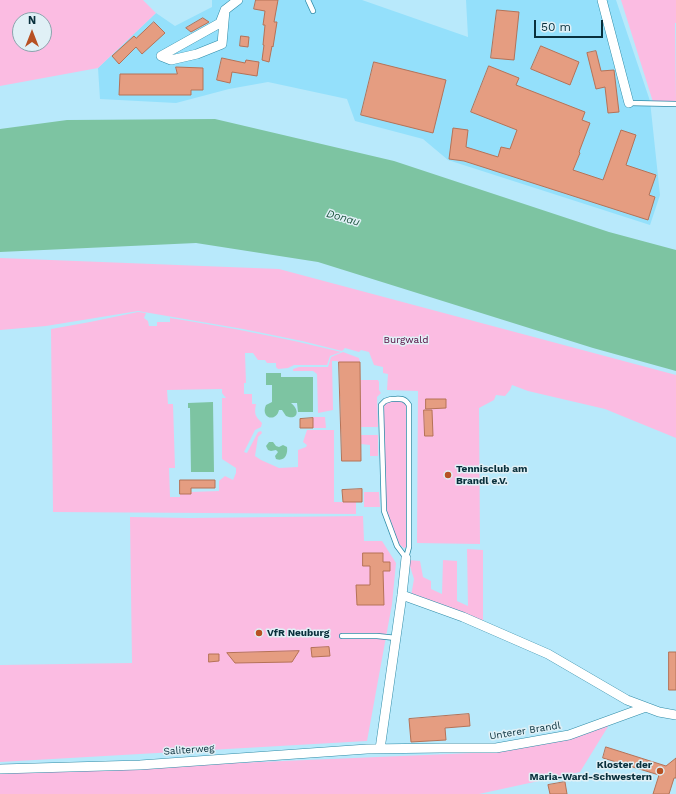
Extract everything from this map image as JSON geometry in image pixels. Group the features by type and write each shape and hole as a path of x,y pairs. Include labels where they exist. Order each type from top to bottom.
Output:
{"street":[{"path":"225,10 222,44 197,54 171,60 161,56 220,22 225,10 238,0"},
{"path":"602,0 629,103"},
{"path":"380,749 406,558"},
{"path":"402,595 463,617 548,654 627,700 659,712 676,715"},
{"name":"Unterer Brandl","path":"380,749 496,748 569,735 646,707"},
{"name":"Saliterweg","path":"0,769 140,765 380,749"}],"lane":[{"path":"308,0 313,11"},
{"path":"629,103 676,104"},
{"path":"391,399 406,400 410,405 409,548 406,558 397,546 384,511 381,405 385,401 391,399"},
{"path":"342,636 377,636 396,638"}],"shaded area":[{"path":"212,0 362,0 468,37 466,0 616,0 650,101 660,195 650,225 448,160 423,139 355,121 347,99 268,82 229,89 176,103 100,99 98,68 156,13 175,26 212,7"}],"green space":[{"path":"0,0 143,0 156,13 98,68 0,86"},
{"path":"621,0 676,0 676,102 653,102"},
{"name":"Burgwald","path":"0,258 279,269 676,375 676,438 605,409 528,391 512,385 505,396 496,395 494,400 479,408 480,544 417,543 418,391 387,390 388,374 383,373 383,367 374,365 369,352 361,350 359,352 345,348 342,351 243,329 138,311 46,326 0,330"},
{"path":"138,312 146,313 144,318 148,321 149,326 157,326 157,322 170,322 170,318 256,333 341,352 330,356 327,365 294,365 288,368 278,369 276,367 276,363 267,363 265,360 258,360 253,353 245,353 246,383 244,383 244,394 252,394 252,404 256,404 256,415 262,423 261,427 255,430 244,452 247,453 258,432 261,431 262,433 258,437 255,456 279,468 298,467 298,450 306,447 307,445 303,442 307,430 334,430 334,502 356,502 356,514 53,512 51,329","holes":["222,389 222,393 226,398 222,398 222,459 236,468 236,473 233,480 225,476 219,481 219,491 191,492 190,494 180,494 180,497 170,497 169,468 175,468 173,404 168,404 167,390"]},
{"path":"343,352 359,358 360,362 332,361 333,410 318,413 317,374 313,371 293,371 293,369 299,367 328,367 331,357"},
{"path":"360,380 378,380 379,382 379,390 381,393 377,397 378,427 361,427"},
{"path":"389,401 403,401 407,406 407,547 404,548 399,544 385,511 383,406"},
{"path":"313,417 325,417 326,428 313,428"},
{"path":"361,435 378,435 378,456 370,456 370,445 361,444"},
{"path":"364,492 379,492 380,507 364,507"},
{"name":"VfR Neuburg","path":"363,516 364,541 382,541 396,563 392,604 367,741 0,762 0,665 132,663 130,517 190,518"},
{"path":"467,549 483,550 483,623 411,596 414,579 408,560 420,561 423,577 431,581 431,589 442,594 443,560 457,561 457,601 468,606"},
{"path":"609,725 580,772 479,794 0,794 0,773 496,752 570,739"}],"water":[{"name":"Donau","path":"215,119 394,161 609,232 676,250 676,371 593,348 318,262 196,243 0,252 0,129 67,120"},
{"path":"266,373 281,373 281,377 313,377 313,412 298,412 297,403 291,403 297,412 295,416 286,416 282,410 279,410 275,417 272,418 267,416 265,409 266,405 272,402 272,385 266,385"},
{"path":"213,402 214,472 191,472 190,408 188,408 188,403"},
{"path":"269,442 273,442 279,447 283,445 287,447 287,452 284,458 279,460 276,459 275,456 278,452 276,450 268,450 266,446"}],"building":[{"path":"256,0 278,0 274,22 277,22 269,62 262,60 265,11 254,9"},
{"path":"497,10 519,12 514,60 491,58"},
{"path":"203,18 209,22 191,32 186,28"},
{"path":"154,22 165,33 142,54 136,47 119,64 112,56 134,36 136,38"},
{"path":"241,36 249,37 248,47 240,46"},
{"path":"541,46 579,62 570,85 531,69"},
{"path":"596,51 601,71 614,70 619,112 608,113 605,87 596,89 587,53"},
{"path":"222,58 245,63 246,60 259,62 257,76 232,72 230,83 217,80"},
{"path":"374,62 446,80 433,133 361,115"},
{"path":"489,66 519,78 516,85 585,112 582,120 590,123 573,170 603,180 621,130 636,135 626,165 656,175 649,195 655,197 648,220 464,161 449,159 453,128 468,130 466,147 498,157 501,147 510,149 517,130 471,112"},
{"path":"176,67 203,68 203,90 191,90 191,95 119,95 120,74 177,74"},
{"path":"339,362 360,362 361,461 342,461"},
{"path":"426,399 446,399 446,408 426,409"},
{"path":"424,410 432,410 433,436 425,436"},
{"path":"313,418 313,428 300,428 300,419"},
{"path":"180,480 215,480 215,488 191,488 191,494 180,494"},
{"path":"362,489 362,502 343,502 342,490"},
{"path":"363,553 383,553 383,562 390,562 390,571 383,571 384,605 357,605 356,585 370,585 370,566 363,566"},
{"path":"329,647 330,656 312,657 311,648"},
{"path":"299,651 292,662 235,663 227,653"},
{"path":"669,652 676,652 676,690 669,690"},
{"path":"209,654 219,654 219,661 209,662"},
{"path":"469,714 470,726 445,728 446,740 411,742 409,719"},
{"name":"Kloster der Maria-Ward-Schwestern","path":"606,747 666,766 676,758 676,778 674,778 669,794 653,794 659,775 603,758"},
{"path":"565,782 567,794 550,794 548,785"}],"place":[{"name":"Tennisclub am Brandl e.V.","path":"448,475"},
{"name":"VfR Neuburg","path":"259,633"},
{"name":"Kloster der Maria-Ward-Schwestern","path":"660,771"}]}
